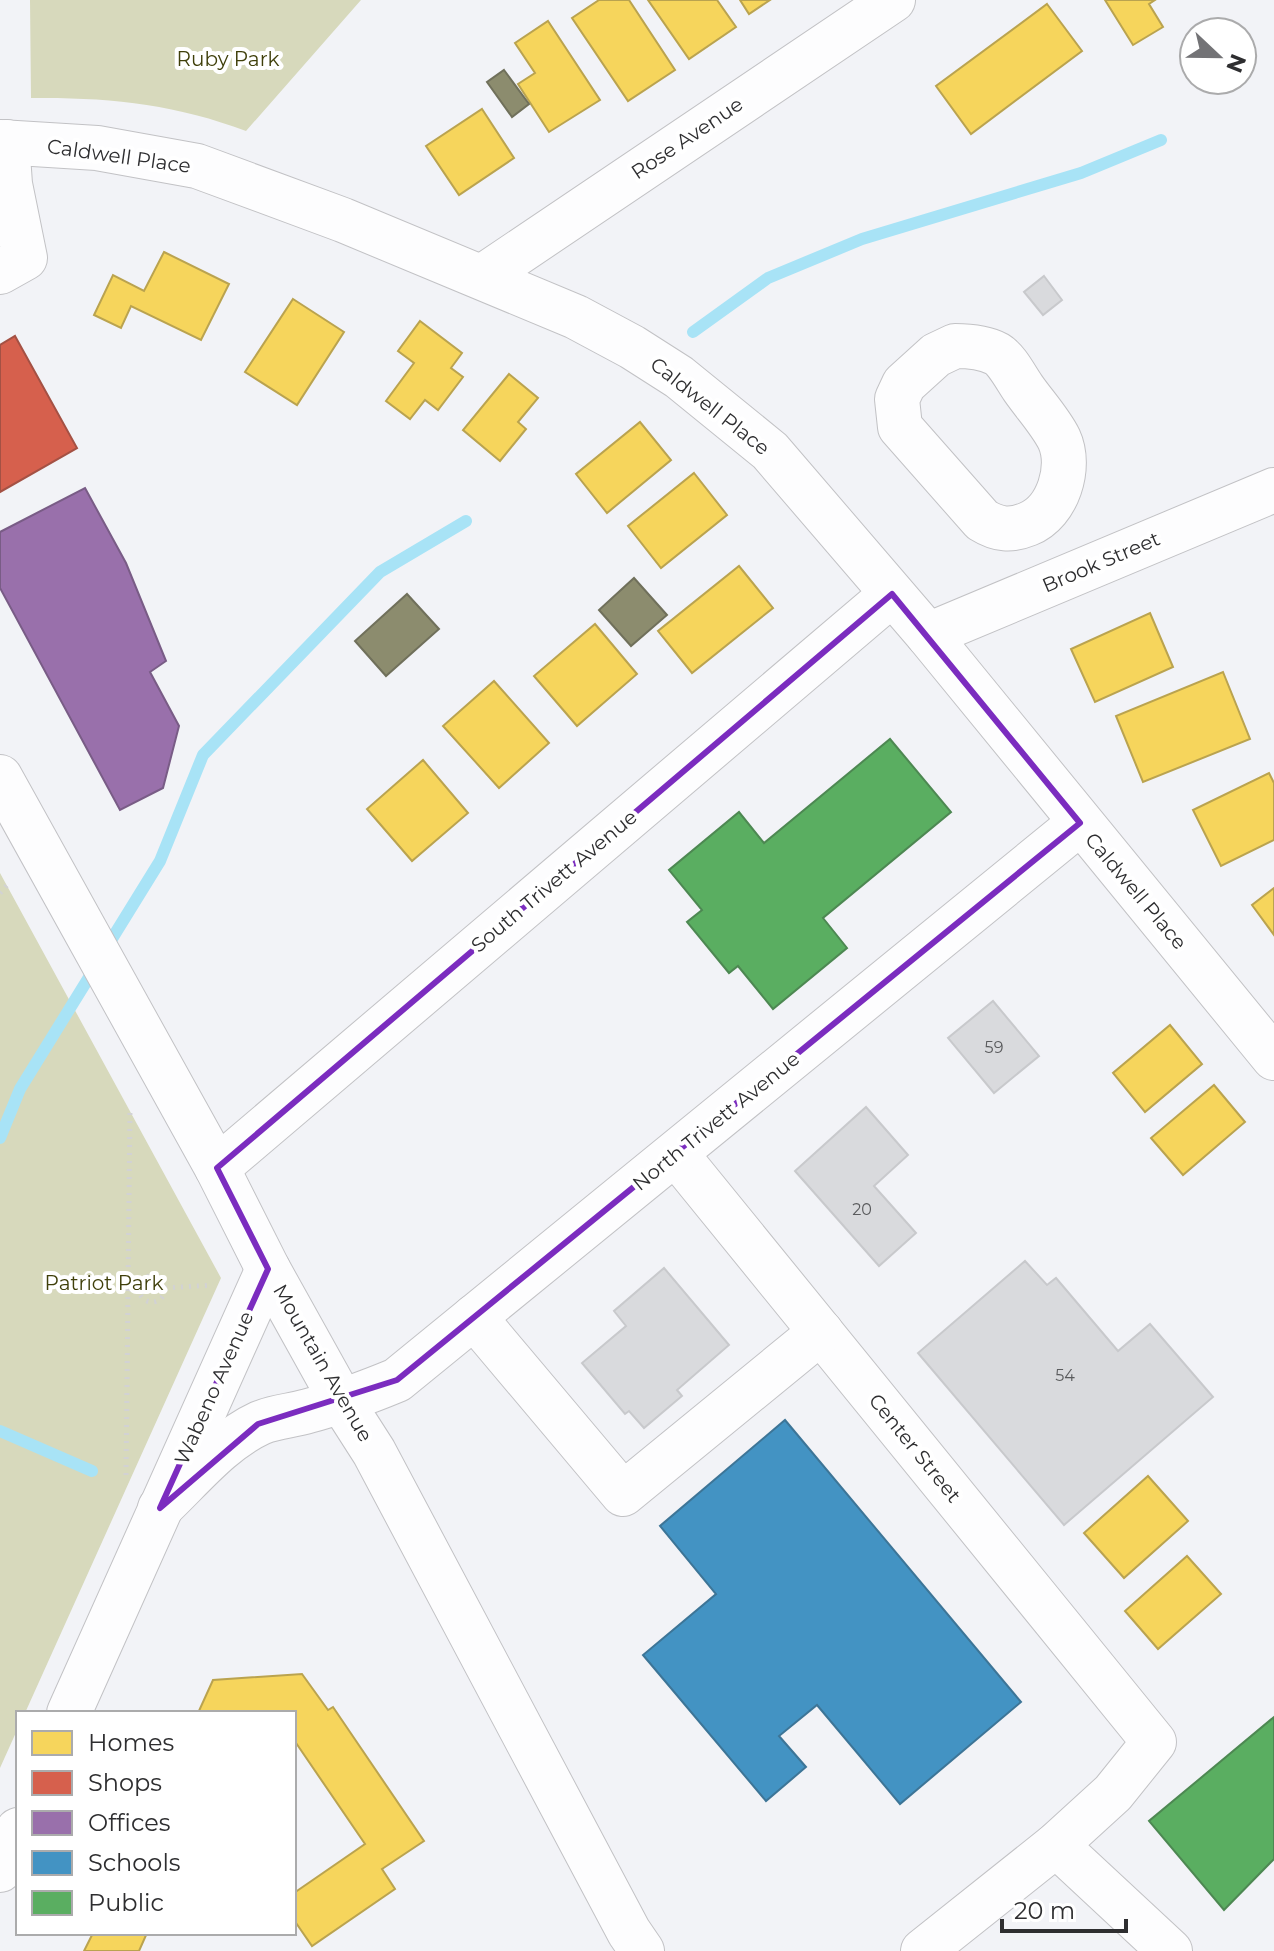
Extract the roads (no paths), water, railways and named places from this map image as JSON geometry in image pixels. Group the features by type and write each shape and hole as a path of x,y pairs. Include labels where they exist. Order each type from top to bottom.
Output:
{"street":[{"name":"Rose Avenue","path":"482,277 893,0"},
{"name":"Caldwell Place","path":"4,142 97,148 197,166 343,220 576,317 679,377 770,451 928,635 1274,1058"},
{"path":"0,272 25,258 4,142"},
{"name":"Brook Street","path":"928,635 1274,490"},
{"path":"1036,521 1063,578"},
{"name":"South Trivett Avenue","path":"217,1168 892,594"},
{"name":"Mountain Avenue","path":"0,777 217,1168 268,1269 342,1402 374,1452 629,1932 642,1951"},
{"name":"North Trivett Avenue","path":"342,1402 397,1380 1080,823"},
{"name":"Center Street","path":"676,1154 1154,1742 1113,1793 1056,1845"},
{"name":"Wabeno Avenue","path":"70,1711 143,1498 268,1269"},
{"path":"474,1317 623,1494 821,1332"},
{"name":"Wabeno Avenue","path":"143,1498 258,1424 277,1416 296,1415 342,1402"},
{"path":"0,1870 16,1834"},
{"path":"923,1951 1056,1845 1170,1951"}],"waterway":[{"path":"693,332 768,278 862,239 1081,173 1161,140"},
{"path":"105,950 160,861 203,755 380,572 466,521"},
{"path":"0,1138 20,1089 96,966"},
{"path":"0,1431 92,1471"}],"park label":[{"name":"Ruby Park","path":"228,59"},
{"name":"Patriot Park","path":"104,1283"}]}
